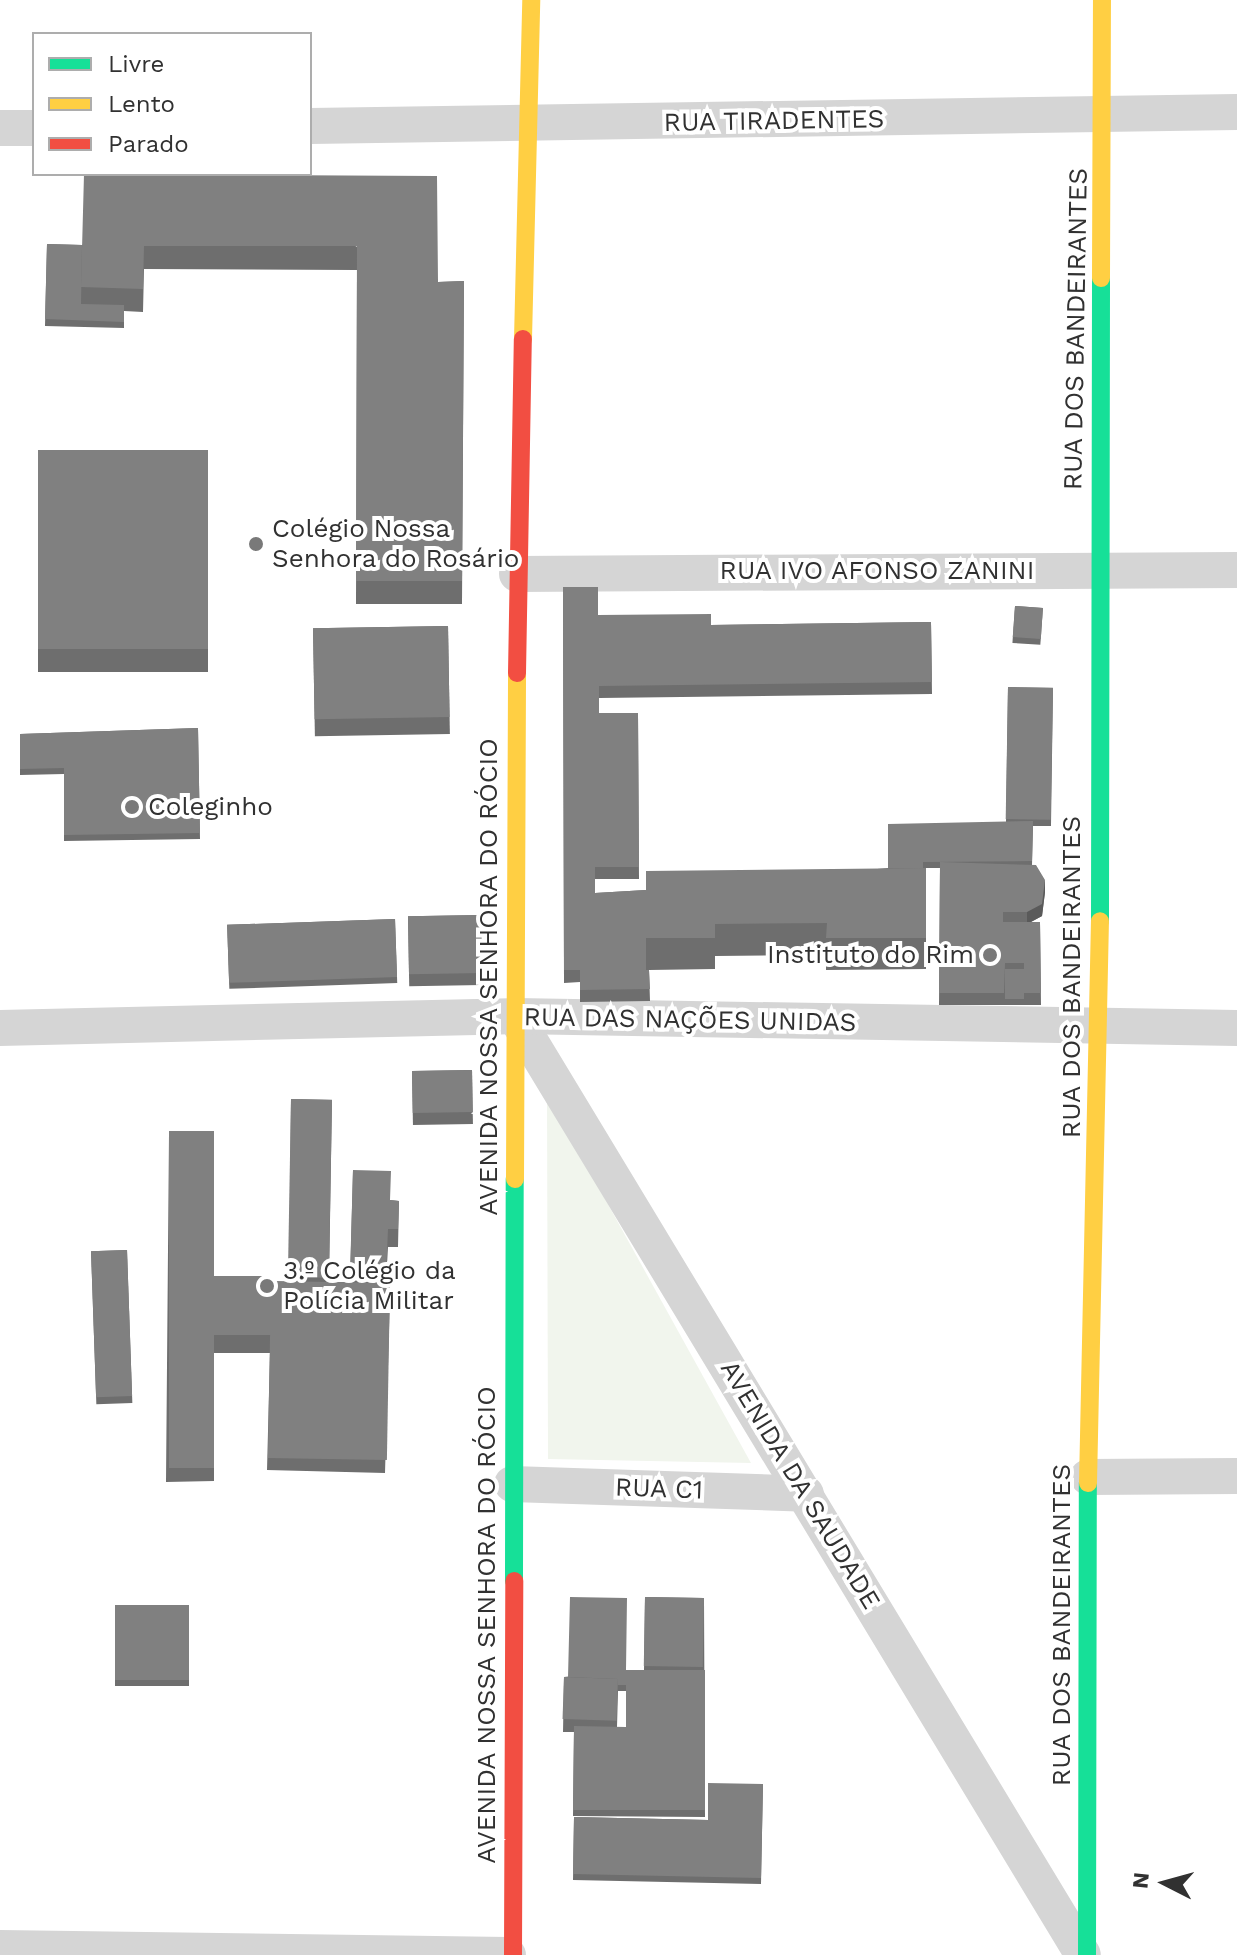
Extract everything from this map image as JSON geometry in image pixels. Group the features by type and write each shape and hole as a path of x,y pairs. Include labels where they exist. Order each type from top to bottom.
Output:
{"street":[{"name":"AVENIDA NOSSA SENHORA DO RÓCIO","path":"511,1955 517,574 531,125 531,0"},
{"name":"RUA DOS BANDEIRANTES","path":"1085,1955 1088,1477 1100,1029 1098,570 1105,115 1102,0"},
{"name":"RUA TIRADENTES","path":"312,126 1237,112"},
{"path":"0,128 32,128"},
{"name":"RUA IVO AFONSO ZANINI","path":"517,574 1237,570"},
{"name":"RUA DAS NAÇÕES UNIDAS","path":"0,1028 515,1016 1100,1029 1237,1028"},
{"name":"AVENIDA DA SAUDADE","path":"515,1016 1085,1955"},
{"path":"1088,1477 1237,1476"},
{"name":"RUA C1","path":"512,1484 806,1494"},
{"path":"0,1948 511,1955"}],"shaded area":[{"path":"547,1094 751,1463 548,1459"}],"building":[{"path":"84,176 437,176 438,282 464,281 462,581 356,581 357,246 144,246 143,289 81,287"},
{"path":"47,244 82,245 81,304 124,305 124,322 45,319"},
{"path":"38,450 208,450 208,649 38,649"},
{"path":"563,587 598,587 598,615 711,614 711,625 931,622 932,682 599,686 599,713 638,713 639,867 595,867 595,893 646,890 646,970 649,970 650,989 580,990 580,970 564,970"},
{"path":"1015,606 1043,608 1041,639 1013,637"},
{"path":"448,626 450,717 315,719 313,628"},
{"path":"1008,687 1053,688 1051,820 1006,819"},
{"name":"Coleginho","path":"198,728 200,833 64,835 64,768 20,769 20,734"},
{"path":"1033,821 1032,861 923,862 923,868 888,868 888,824"},
{"name":"Instituto do Rim","path":"940,862 1036,865 1045,880 1042,904 1027,912 1003,912 1003,922 1040,922 1041,993 1024,993 1024,963 1005,963 1004,993 939,993"},
{"path":"926,868 926,938 826,938 827,923 715,924 715,938 646,938 646,871"},
{"path":"481,915 482,973 409,974 408,916"},
{"path":"395,919 397,977 229,983 227,925"},
{"name":"Instituto do Rim","path":"1005,969 1024,969 1024,999 1005,999"},
{"path":"472,1070 473,1112 413,1113 412,1071"},
{"path":"291,1099 332,1100 329,1278 288,1277"},
{"path":"169,1131 214,1131 214,1468 169,1468"},
{"path":"353,1170 391,1171 390,1200 399,1201 398,1229 388,1229 386,1276 350,1275"},
{"path":"127,1250 132,1396 96,1397 91,1251"},
{"path":"213,1276 271,1276 271,1335 213,1335"},
{"path":"271,1281 390,1283 387,1460 268,1458"},
{"path":"570,1597 627,1598 626,1670 705,1670 705,1810 573,1810 574,1726 626,1727 626,1685 618,1685 618,1679 568,1677"},
{"path":"645,1597 704,1598 703,1667 644,1666"},
{"path":"115,1605 189,1605 189,1680 115,1680"},
{"path":"564,1677 618,1679 617,1721 563,1719"},
{"path":"708,1783 763,1784 761,1878 573,1874 574,1817 708,1820"}],"traffic: fast":[{"path":"1100,921 1101,278"},
{"path":"514,1581 515,1179"},
{"path":"1087,1955 1088,1483"}],"traffic: slow":[{"path":"523,339 531,0"},
{"path":"1101,278 1102,0"},
{"path":"515,1179 517,673"},
{"path":"1088,1483 1100,921"}],"traffic: jam":[{"path":"517,673 523,339"},
{"path":"513,1955 514,1581"}],"place":[{"name":"Colégio Nossa Senhora do Rosário","path":"256,544"},
{"name":"Coleginho","path":"132,807"},
{"name":"Instituto do Rim","path":"990,955"},
{"name":"3.º Colégio da Polícia Militar","path":"267,1286"}]}
